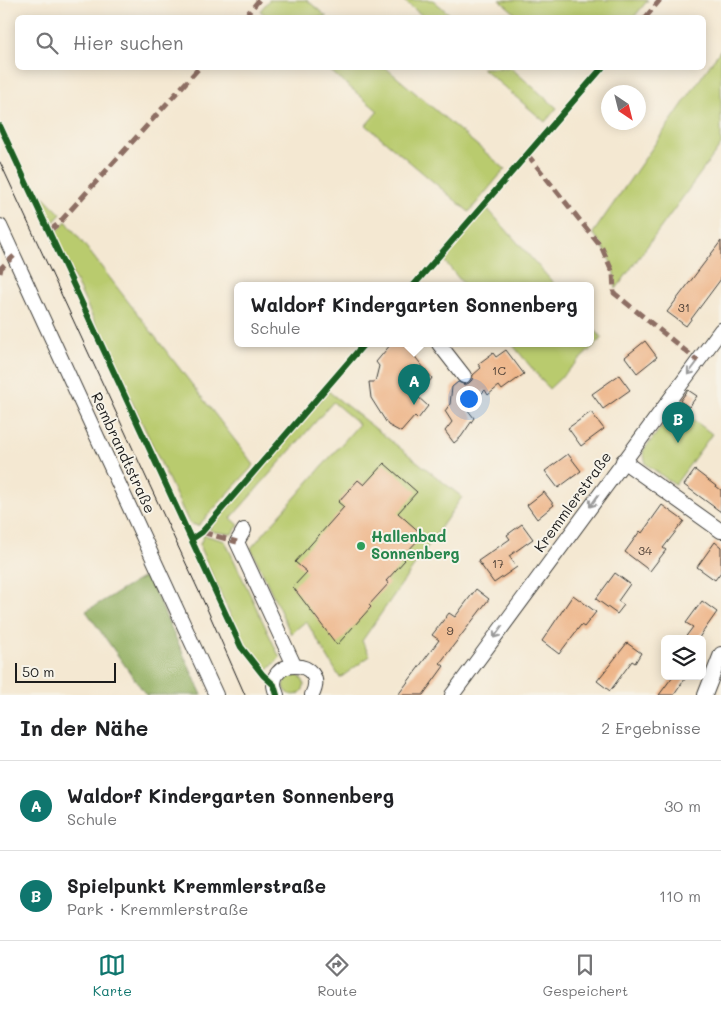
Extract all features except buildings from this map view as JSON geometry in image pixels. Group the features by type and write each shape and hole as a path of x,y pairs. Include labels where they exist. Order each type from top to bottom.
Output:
{"street":[{"name":"Rembrandtstraße","path":"0,226 216,695"},
{"name":"Kremmlerstraße","path":"452,695 623,462 719,338"},
{"path":"440,347 464,376"},
{"path":"623,462 721,531"},
{"path":"244,530 237,542 294,665"},
{"path":"705,695 721,654"},
{"path":"276,690 276,678 280,671 286,666 302,666 309,670 313,677 315,685 312,695"}],"green space":[{"path":"269,0 307,0 325,15 265,15 260,11"},
{"path":"403,0 433,0 451,15 422,15"},
{"path":"500,0 648,0 636,15 517,15"},
{"path":"721,49 721,145 616,289 614,273 609,259 593,233"},
{"path":"329,70 388,70 505,169 469,212 366,125 378,111"},
{"path":"484,70 513,70 557,108 545,122"},
{"path":"38,191 61,214 51,225"},
{"path":"486,207 552,282 462,282 441,257"},
{"path":"66,221 254,465 198,526 189,523 54,235"},
{"path":"594,329 602,338 594,346"},
{"path":"514,347 593,347 549,389"},
{"path":"328,391 462,497 362,641 370,656 340,678 306,621 291,634 251,548 359,424 333,402 231,518 239,525 232,534 214,532 209,529"},
{"path":"677,407 712,434 675,485 646,464 643,451"},
{"path":"204,535 225,541 280,658 266,672 246,650 201,550 200,544"},
{"path":"147,575 202,695 146,695 86,611"},
{"path":"294,675 301,678 304,685 301,692 294,695 287,692 284,685 287,678"}],"tram line":[{"path":"0,162 245,695"}],"marked path":[{"path":"246,15 259,0"},
{"path":"648,15 660,0"},
{"path":"49,231 58,224 197,70"},
{"path":"527,154 602,248 613,273 614,293 698,361"},
{"path":"0,273 1,268 14,256"},
{"path":"202,532 237,542"}],"cycle path":[{"path":"416,282 600,70"},
{"path":"0,126 241,647 263,675 274,685 277,695"},
{"path":"192,539 202,532 361,347"}],"place":[{"name":"Waldorf Kindergarten Sonnenberg","path":"414,405"},
{"name":"Spielpunkt Kremmlerstraße","path":"678,443"},
{"name":"Hallenbad Sonnenberg","path":"361,546"}]}
